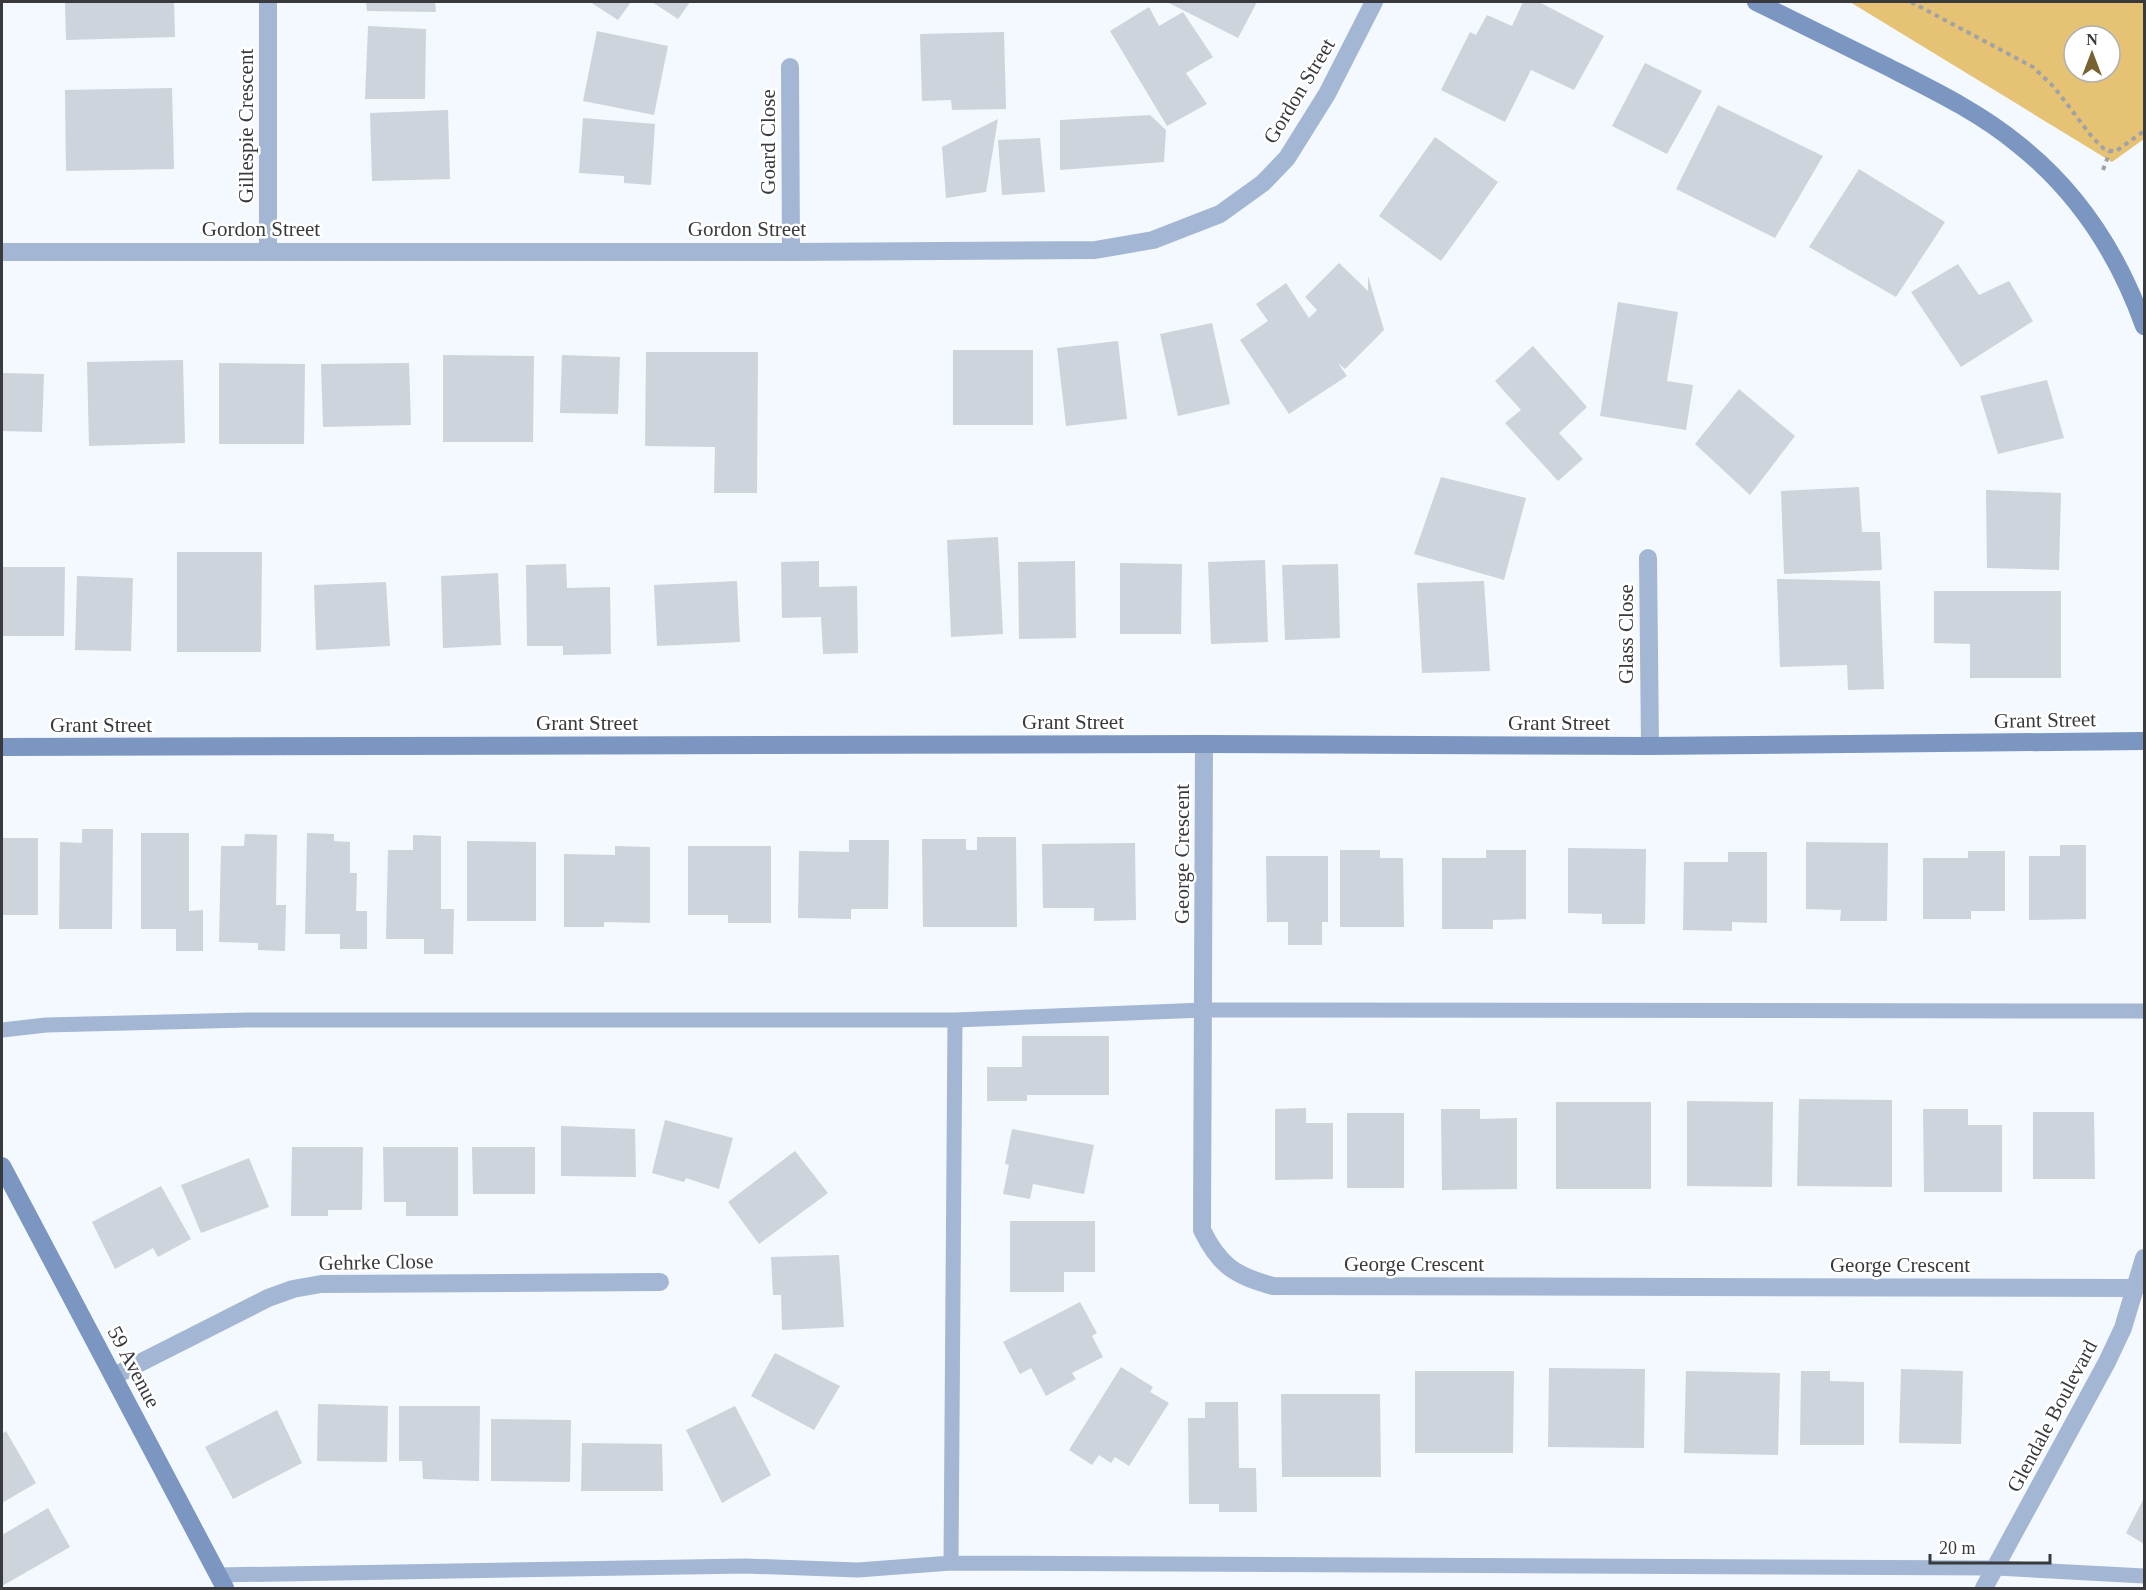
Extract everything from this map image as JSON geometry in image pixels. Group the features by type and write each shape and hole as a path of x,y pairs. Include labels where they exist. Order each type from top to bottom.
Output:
{"street":[{"name":"Gillespie Crescent","path":"268,2 268,251"},
{"name":"Gordon Street","path":"2,252 1095,250 1153,240 1220,214 1263,183 1287,158 1327,94 1374,2"},
{"path":"1756,2 1960,104 2020,145 2072,198 2096,229 2115,261 2145,326"},
{"name":"Goard Close","path":"790,67 791,252"},
{"name":"Glass Close","path":"1648,558 1650,746"},
{"name":"Grant Street","path":"2,747 1204,744 1650,746 2145,741"},
{"name":"George Crescent","path":"1204,744 1202,1230 1211,1248 1227,1267 1252,1280 1273,1286 2136,1288"},
{"name":"59 Avenue","path":"2,1166 222,1582"},
{"name":"Glendale Boulevard","path":"1984,1588 2107,1362 2123,1328 2145,1258"},
{"name":"Gehrke Close","path":"114,1376 268,1298 293,1289 321,1284 660,1282"}],"lane":[{"path":"2,1030 46,1025 247,1020 955,1020 1204,1010 2145,1011"},
{"path":"951,1563 955,1020"},
{"path":"222,1582 746,1566 858,1570 951,1563 1996,1568 2145,1576"}],"path":[{"path":"1911,2 2033,67 2054,87 2103,148 2115,152 2145,131"},
{"path":"2103,170 2110,151"}],"shaded area":[{"path":"1850,2 2144,2 2144,139 2112,162"}],"building":[{"path":"65,2 174,2 175,37 66,40"},
{"path":"366,2 435,2 436,12 367,11"},
{"path":"590,2 631,2 618,20"},
{"path":"652,2 690,2 678,19"},
{"path":"1167,2 1257,2 1238,38"},
{"path":"1523,2 1539,2 1604,36 1574,90 1531,70 1505,122 1441,90 1470,32 1476,35 1487,15 1512,26"},
{"path":"1149,7 1159,26 1183,12 1213,57 1186,73 1207,104 1167,126 1110,31"},
{"path":"368,26 426,29 425,99 365,99"},
{"path":"597,31 668,46 654,115 583,101"},
{"path":"1004,32 1006,109 952,110 951,100 922,101 920,34"},
{"path":"1645,63 1702,91 1667,154 1612,126"},
{"path":"172,88 174,169 66,171 65,90"},
{"path":"1718,105 1823,156 1775,238 1676,189"},
{"path":"448,110 450,179 372,181 370,113"},
{"path":"1150,115 1166,130 1164,162 1060,170 1060,120"},
{"path":"583,118 655,124 651,185 624,183 624,176 579,173"},
{"path":"998,119 986,192 946,198 942,147"},
{"path":"1435,137 1498,182 1441,261 1379,216"},
{"path":"1040,138 1045,192 1002,195 998,140"},
{"path":"1859,169 1945,222 1896,297 1809,247"},
{"path":"1339,263 1368,291 1368,276 1384,330 1345,369 1338,363 1347,376 1289,414 1240,340 1268,321 1256,304 1286,283 1309,318 1317,310 1305,297"},
{"path":"1958,264 1979,295 2009,281 2033,321 1961,367 1911,292"},
{"path":"1618,302 1678,312 1667,381 1693,385 1686,430 1600,416"},
{"path":"1212,323 1230,404 1178,416 1160,334"},
{"path":"1118,341 1127,419 1066,426 1057,348"},
{"path":"1533,346 1587,407 1559,433 1583,459 1558,481 1505,423 1521,410 1495,381"},
{"path":"953,350 1033,350 1033,425 953,425"},
{"path":"646,352 758,352 757,493 714,493 715,447 645,446"},
{"path":"443,355 534,356 533,442 443,442"},
{"path":"562,355 620,357 618,414 560,413"},
{"path":"183,360 185,443 89,446 87,362"},
{"path":"219,363 305,364 304,444 219,444"},
{"path":"409,363 411,425 323,427 321,364"},
{"path":"2,373 44,374 42,432 2,431"},
{"path":"2047,380 2064,438 1998,454 1980,396"},
{"path":"1739,389 1795,436 1750,495 1695,444"},
{"path":"1441,477 1526,498 1504,580 1414,554"},
{"path":"1859,487 1862,532 1880,532 1882,570 1784,574 1781,491"},
{"path":"1986,490 2061,493 2059,570 1987,568"},
{"path":"998,537 1003,634 951,637 947,540"},
{"path":"177,552 262,552 261,652 177,652"},
{"path":"1265,560 1268,642 1211,644 1208,562"},
{"path":"819,561 819,587 857,586 858,653 823,654 821,617 782,618 781,562"},
{"path":"1075,561 1076,638 1019,639 1018,562"},
{"path":"1120,563 1182,564 1181,634 1120,634"},
{"path":"566,564 567,588 610,587 611,654 563,655 563,646 527,646 526,565"},
{"path":"1338,564 1340,638 1285,640 1282,565"},
{"path":"2,567 65,567 64,636 2,636"},
{"path":"498,573 501,645 443,648 441,576"},
{"path":"77,576 133,578 131,651 75,650"},
{"path":"1777,579 1880,581 1884,689 1848,690 1847,665 1780,667"},
{"path":"737,581 740,642 657,646 654,585"},
{"path":"1484,581 1490,671 1422,673 1417,583"},
{"path":"386,582 390,646 316,650 314,585"},
{"path":"1934,591 2061,591 2061,678 1970,678 1970,644 1934,643"},
{"path":"82,829 113,829 112,929 59,929 60,842 82,843"},
{"path":"141,833 189,833 189,911 203,910 203,951 176,951 176,929 141,929"},
{"path":"307,833 334,834 334,841 350,842 350,873 357,873 356,911 367,911 367,949 340,949 340,934 305,934"},
{"path":"245,834 277,835 276,905 286,905 285,951 258,950 258,943 219,942 221,846 244,846"},
{"path":"413,835 441,836 441,909 454,909 453,954 424,954 424,939 386,939 388,850 413,850"},
{"path":"977,837 1016,837 1017,927 923,927 922,839 966,839 966,850 977,850"},
{"path":"2,838 38,838 38,915 2,915"},
{"path":"849,840 889,840 888,909 851,909 851,919 798,918 799,851 849,852"},
{"path":"467,841 536,842 536,921 467,921"},
{"path":"1806,842 1888,843 1887,921 1840,921 1841,910 1806,909"},
{"path":"1135,843 1136,920 1094,921 1094,908 1043,908 1042,844"},
{"path":"2060,845 2086,845 2086,919 2029,920 2029,856 2060,856"},
{"path":"615,846 650,847 650,923 604,922 604,927 564,927 564,854 615,855"},
{"path":"688,846 771,846 771,923 728,923 728,915 688,915"},
{"path":"1568,848 1646,849 1645,924 1602,924 1602,914 1568,913"},
{"path":"1340,850 1380,850 1380,858 1403,858 1404,927 1340,927"},
{"path":"1486,850 1526,850 1526,919 1493,920 1493,929 1442,929 1442,858 1486,858"},
{"path":"1968,851 2005,851 2005,911 1971,911 1971,919 1923,919 1923,858 1968,858"},
{"path":"1728,852 1767,852 1767,923 1732,922 1732,931 1683,930 1684,862 1728,862"},
{"path":"1266,856 1328,856 1328,922 1322,922 1322,945 1288,945 1288,922 1267,922"},
{"path":"1022,1036 1109,1036 1109,1095 1027,1095 1027,1101 987,1101 987,1067 1022,1067"},
{"path":"1799,1099 1892,1100 1892,1187 1797,1186"},
{"path":"1687,1101 1773,1102 1772,1187 1687,1186"},
{"path":"1556,1102 1651,1102 1651,1189 1556,1189"},
{"path":"1306,1108 1306,1123 1333,1123 1333,1179 1275,1180 1275,1109"},
{"path":"1441,1109 1480,1109 1480,1119 1517,1118 1517,1189 1442,1190"},
{"path":"1923,1109 1968,1109 1968,1125 2002,1125 2002,1192 1924,1192"},
{"path":"2033,1112 2094,1112 2095,1179 2033,1179"},
{"path":"1347,1113 1404,1113 1404,1188 1347,1188"},
{"path":"665,1120 733,1138 719,1189 686,1178 684,1182 652,1173"},
{"path":"561,1126 635,1129 636,1177 561,1176"},
{"path":"1012,1129 1094,1145 1084,1194 1033,1184 1030,1199 1003,1194 1009,1165 1005,1164"},
{"path":"292,1147 363,1147 362,1210 328,1210 328,1216 291,1216"},
{"path":"383,1147 458,1147 458,1216 406,1216 406,1202 384,1202"},
{"path":"472,1147 535,1147 535,1194 473,1194"},
{"path":"795,1151 828,1193 759,1244 728,1202"},
{"path":"249,1158 269,1207 201,1233 181,1185"},
{"path":"161,1186 191,1239 158,1257 153,1248 115,1269 92,1222"},
{"path":"1010,1221 1095,1221 1095,1272 1064,1272 1064,1292 1010,1292"},
{"path":"839,1255 844,1327 782,1330 781,1295 773,1295 771,1257"},
{"path":"1080,1302 1097,1333 1092,1336 1103,1357 1072,1373 1076,1379 1046,1396 1031,1368 1020,1374 1003,1342"},
{"path":"775,1353 840,1386 814,1430 751,1396"},
{"path":"1121,1367 1153,1387 1150,1392 1169,1403 1129,1466 1115,1457 1111,1463 1099,1455 1092,1465 1069,1450"},
{"path":"1549,1368 1645,1369 1644,1448 1548,1447"},
{"path":"1901,1369 1963,1371 1961,1444 1899,1443"},
{"path":"1415,1371 1514,1371 1513,1453 1415,1453"},
{"path":"1686,1371 1780,1373 1778,1455 1684,1453"},
{"path":"1801,1371 1830,1371 1830,1381 1864,1382 1864,1445 1800,1445"},
{"path":"1281,1394 1380,1394 1381,1477 1282,1477"},
{"path":"1205,1402 1238,1402 1239,1468 1256,1468 1257,1512 1219,1512 1219,1504 1189,1504 1188,1418 1205,1418"},
{"path":"318,1404 388,1406 387,1462 317,1461"},
{"path":"399,1406 480,1406 479,1481 423,1479 422,1461 399,1461"},
{"path":"735,1406 771,1475 722,1503 686,1430"},
{"path":"277,1410 302,1463 233,1499 205,1447"},
{"path":"491,1419 571,1420 570,1482 491,1481"},
{"path":"6,1431 36,1483 2,1503 2,1434"},
{"path":"582,1443 662,1444 663,1491 581,1491"},
{"path":"2144,1498 2144,1544 2126,1533"},
{"path":"48,1508 70,1547 2,1586 2,1535"}]}
